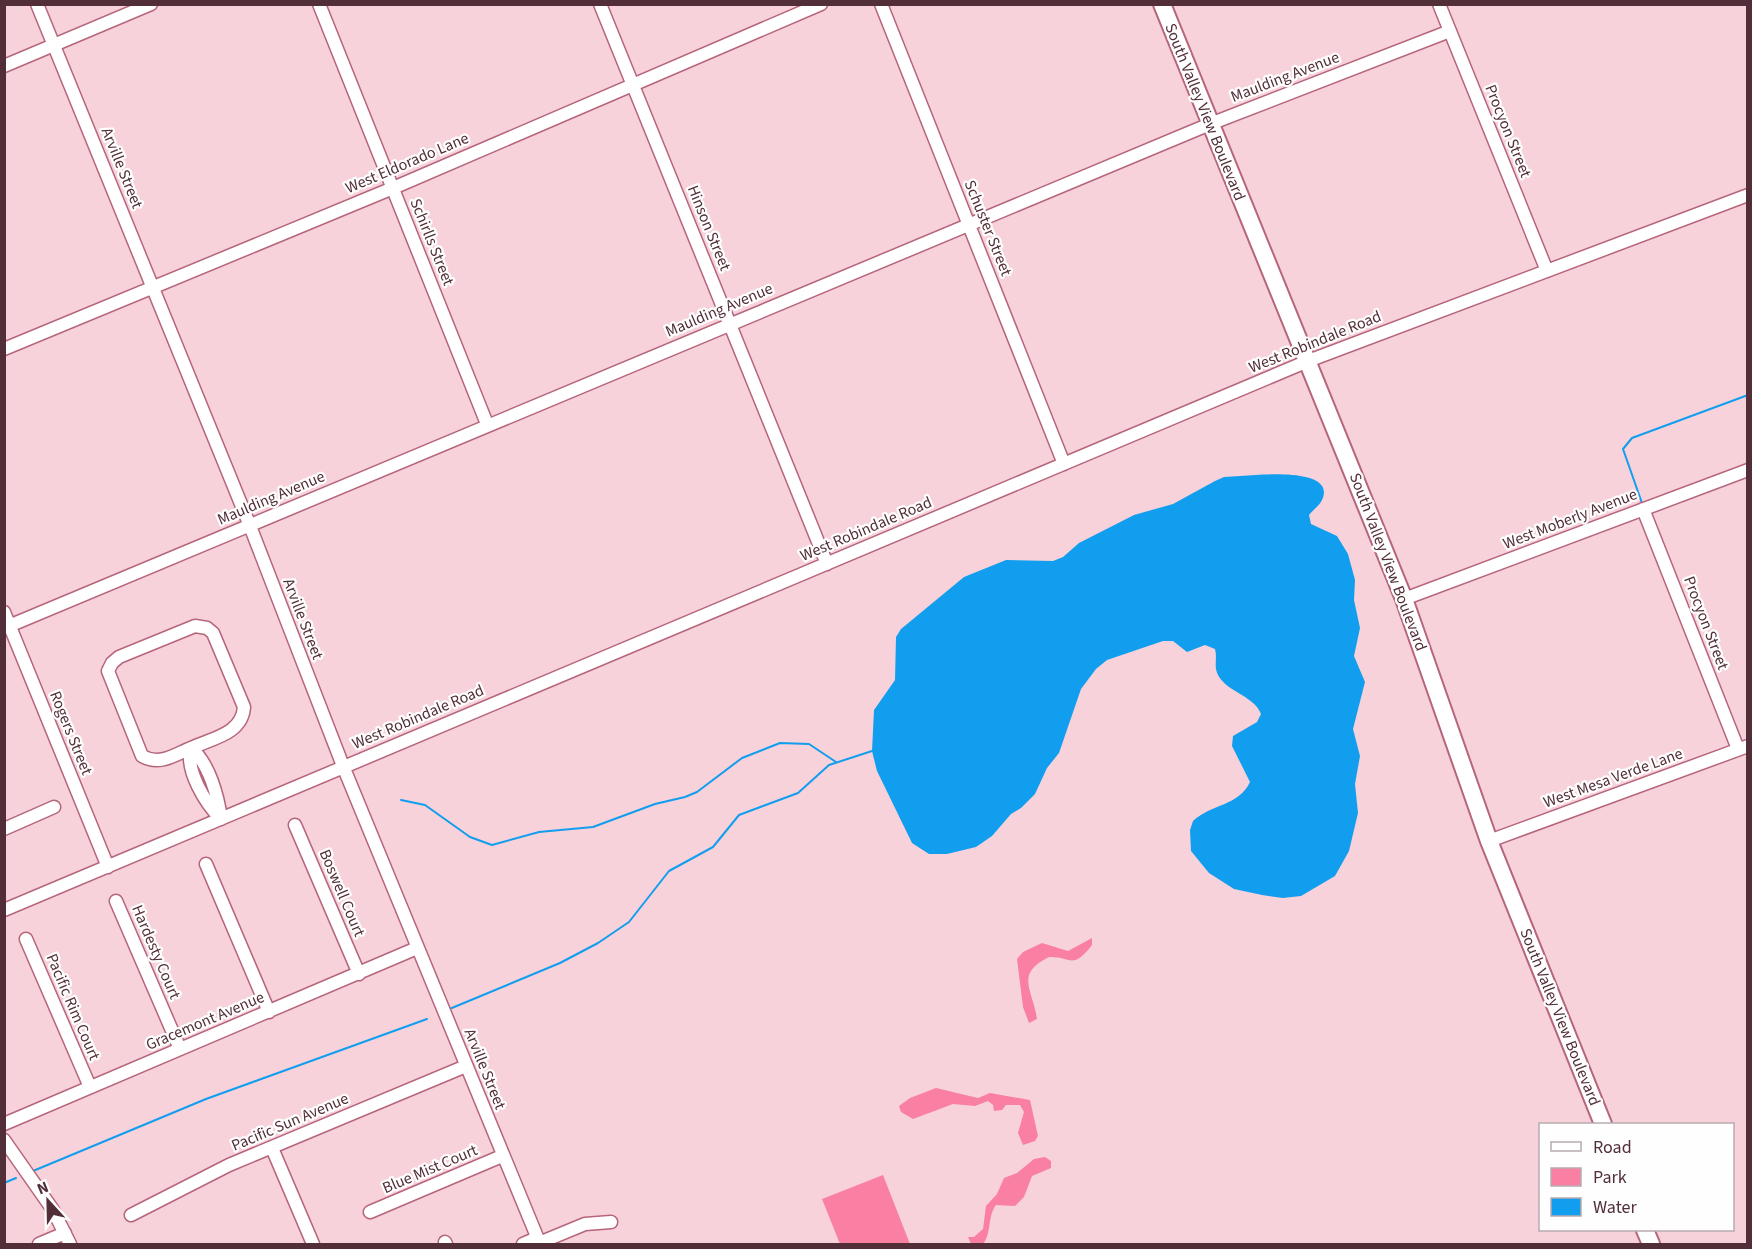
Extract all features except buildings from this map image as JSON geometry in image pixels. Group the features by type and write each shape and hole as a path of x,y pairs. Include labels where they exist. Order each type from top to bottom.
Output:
{"main road":[{"name":"South Valley View Boulevard","path":"1162,4 1404,599 1489,841 1602,1123"},
{"path":"1645,1231 1651,1245"}],"street":[{"name":"Arville Street","path":"37,4 250,526 343,766 539,1242"},
{"path":"4,66 151,4"},
{"name":"Schirlls Street","path":"319,4 487,424"},
{"name":"Hinson Street","path":"600,4 827,564"},
{"name":"West Eldorado Lane","path":"4,349 393,188 632,83 821,4"},
{"name":"Schuster Street","path":"881,4 1064,464"},
{"name":"Procyon Street","path":"1439,4 1547,271"},
{"name":"Maulding Avenue","path":"7,627 487,424 1209,124 1449,31"},
{"name":"West Robindale Road","path":"4,910 1308,361 1748,195"},
{"name":"West Moberly Avenue","path":"1404,599 1748,470"},
{"name":"Procyon Street","path":"1643,509 1743,747"},
{"name":"Rogers Street","path":"4,612 7,627 108,867"},
{"path":"191,748 161,761 150,760 142,756 108,671 119,657 195,626 207,628 213,633 244,707 243,720 236,728 191,748 188,758 208,806 221,819"},
{"name":"West Mesa Verde Lane","path":"1489,841 1743,747"},
{"path":"4,828 54,807"},
{"name":"Boswell Court","path":"295,825 359,974"},
{"path":"206,864 269,1012"},
{"name":"Hardesty Court","path":"116,901 180,1048"},
{"name":"Pacific Rim Court","path":"26,939 90,1088"},
{"name":"Gracemont Avenue","path":"4,1124 417,948"},
{"name":"Pacific Sun Avenue","path":"131,1215 230,1165 466,1066"},
{"path":"4,1140 68,1239 39,1245"},
{"path":"272,1148 313,1245"},
{"name":"Blue Mist Court","path":"370,1212 502,1155"},
{"path":"523,1245 539,1242 585,1224 612,1222"}],"green space":[{"path":"1092,938 1092,945 1080,958 1071,960 1049,957 1038,963 1032,970 1028,984 1037,1019 1029,1023 1023,1007 1017,959 1023,952 1042,943 1068,951"},
{"path":"936,1088 978,1098 990,1093 1030,1100 1038,1136 1035,1141 1023,1145 1018,1133 1024,1112 1020,1105 1006,1105 1002,1110 994,1111 993,1105 988,1101 975,1106 953,1104 913,1119 901,1112 899,1106 910,1098"},
{"path":"1045,1157 1051,1161 1051,1168 1032,1176 1024,1197 1015,1206 996,1205 991,1215 986,1240 983,1244 971,1244 968,1237 974,1237 983,1229 986,1206 997,1194 1004,1178 1017,1173 1034,1159"},
{"path":"883,1175 910,1244 840,1244 822,1199"}],"water":[{"path":"1275,474 1300,476 1320,483 1324,490 1322,500 1309,515 1311,524 1337,536 1348,554 1355,580 1354,600 1360,628 1354,656 1365,682 1353,729 1360,756 1355,784 1358,813 1349,851 1335,876 1301,896 1283,898 1262,895 1234,889 1209,873 1191,851 1190,830 1193,821 1200,815 1239,796 1250,782 1232,746 1233,736 1257,722 1261,714 1252,702 1230,688 1219,676 1216,669 1215,649 1205,645 1187,652 1173,641 1163,641 1107,660 1096,669 1081,689 1059,753 1047,768 1035,794 1011,814 992,836 976,847 947,854 929,854 912,843 877,771 872,751 874,710 895,680 896,637 901,629 964,577 1006,560 1053,561 1063,557 1079,543 1134,515 1173,504 1224,477"}],"waterway":[{"path":"1643,506 1623,449 1632,438 1748,395"},
{"path":"401,800 425,805 470,837 492,845 539,832 593,827 655,804 685,797 697,792 742,758 780,743 809,744 836,762"},
{"path":"447,1010 560,963 598,943 629,922 669,871 713,847 739,815 798,793 829,765 872,751"},
{"path":"33,1171 206,1099 427,1019"},
{"path":"4,1183 16,1178"}]}
